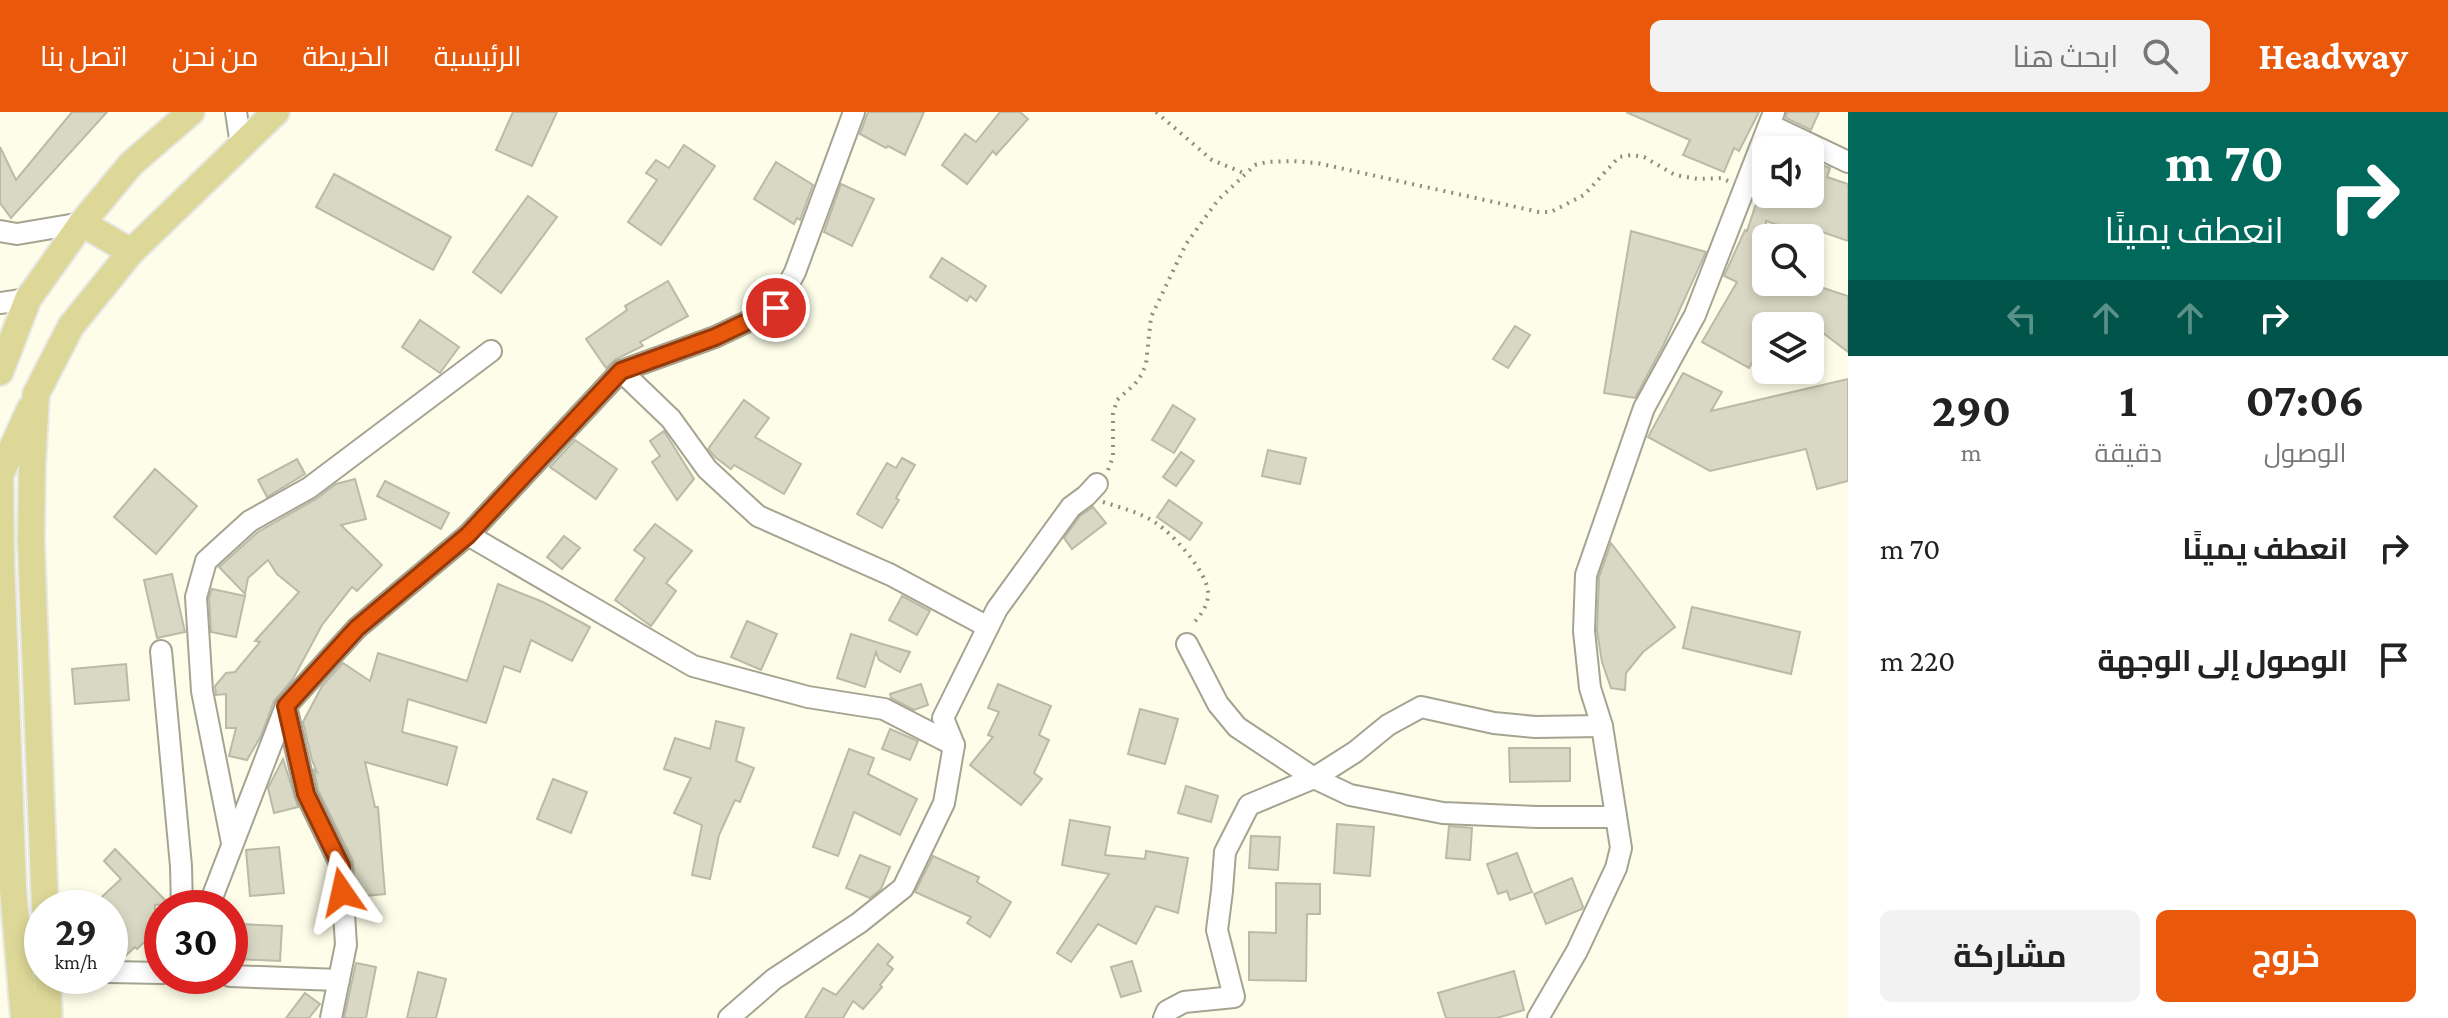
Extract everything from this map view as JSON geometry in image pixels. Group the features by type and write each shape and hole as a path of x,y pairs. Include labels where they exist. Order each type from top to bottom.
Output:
{"main road":[{"path":"0,372 28,299 82,223 131,164 191,112"},
{"path":"24,1018 13,889 0,470 71,326 131,252 276,112"},
{"path":"82,223 131,252"},
{"path":"36,394 31,541 44,890"},
{"path":"48,994 49,1018"}],"street":[{"path":"236,112 241,145"},
{"path":"215,890 286,706 357,628 468,535 621,371 715,337 776,308 795,272 854,112"},
{"path":"1538,1018 1577,951 1616,868 1621,848 1602,726 1590,688 1584,631 1586,575 1644,408 1695,315 1772,118 1848,162"},
{"path":"6,235 82,223"},
{"path":"0,303 28,299"},
{"path":"232,843 202,691 196,597 206,561 250,521 309,488 491,351"},
{"path":"621,371 671,419 707,469 758,516 891,575 988,627"},
{"path":"729,1018 774,979 859,923 903,888 944,803 954,745 943,718 997,609 1071,507 1092,490"},
{"path":"468,535 693,666 808,697 884,709 954,745"},
{"path":"1187,638 1218,704 1237,727 1314,778 1350,795 1443,813 1616,817"},
{"path":"161,651 182,890"},
{"path":"286,706 306,794 341,866 346,945 331,1018"},
{"path":"1164,1018 1167,1011 1184,1002 1234,997 1217,930 1225,852 1249,805 1314,778 1355,752 1388,725 1421,707 1494,723 1535,727 1602,726"},
{"path":"248,977 339,980"}],"path":[{"path":"1156,112 1212,160 1246,174"},
{"path":"1187,638 1209,596 1200,573 1180,544 1157,523 1092,490 1108,470 1113,457 1113,414 1117,400 1135,384 1146,364 1149,325 1154,308 1186,244 1218,200 1255,165 1304,162 1539,212 1551,212 1584,195 1619,157 1632,155 1655,162 1675,175 1698,179 1722,178 1746,185"}],"building":[{"path":"72,112 107,112 11,218 0,203 0,147 16,180"},
{"path":"513,112 557,112 532,166 496,150"},
{"path":"868,112 924,112 905,155 860,134"},
{"path":"1000,112 1020,112 1028,119 996,155 993,151 967,184 942,165 965,134 976,142"},
{"path":"1626,112 1759,112 1739,151 1734,148 1724,172 1683,155 1690,140"},
{"path":"1787,112 1819,112 1811,130 1786,118"},
{"path":"684,145 715,166 661,245 628,222 657,180 646,173 656,160 669,168"},
{"path":"776,162 813,185 800,220 797,218 794,224 754,199"},
{"path":"1824,166 1830,168 1827,177 1848,184 1848,241 1824,233 1824,224 1775,224 1766,221 1766,224 1752,224 1752,296 1824,296 1824,288 1848,296 1848,352 1824,334 1824,312 1752,312 1752,363 1749,368 1702,342 1737,282 1724,276 1747,231 1755,208 1824,208"},
{"path":"334,174 451,237 433,270 316,207"},
{"path":"841,184 874,199 852,246 824,232"},
{"path":"528,196 557,217 501,293 473,272"},
{"path":"1631,231 1706,252 1664,344 1635,398 1604,393"},
{"path":"942,258 986,286 976,301 970,296 967,301 930,277"},
{"path":"668,281 688,316 640,342 643,346 616,359 606,368 586,339 627,310 625,306"},
{"path":"420,320 459,347 440,373 402,347"},
{"path":"1515,326 1530,335 1508,368 1493,359"},
{"path":"1683,373 1722,392 1711,411 1848,379 1848,481 1817,489 1806,449 1710,471 1648,437"},
{"path":"744,400 769,418 755,437 801,464 784,494 734,465 731,469 708,449"},
{"path":"1173,405 1195,419 1174,453 1152,440"},
{"path":"664,431 694,479 677,500 652,462 660,456 650,441"},
{"path":"575,440 617,469 596,499 550,467"},
{"path":"1268,450 1306,458 1300,484 1262,476"},
{"path":"1181,452 1194,461 1176,486 1163,477"},
{"path":"902,458 915,465 882,528 857,514 887,463 896,468"},
{"path":"297,459 305,474 267,497 258,480"},
{"path":"155,469 197,506 156,554 114,517"},
{"path":"355,479 366,519 341,525 382,565 357,591 352,587 322,625 293,679 274,701 261,736 247,760 229,756 236,728 226,728 226,694 216,695 215,686 226,673 235,672 260,642 255,641 299,592 277,574 268,560 248,578 245,594 219,567 258,532 336,484"},
{"path":"385,481 449,513 441,529 377,496"},
{"path":"1169,500 1202,523 1190,540 1157,517"},
{"path":"1093,507 1106,523 1072,549 1064,538 1080,516"},
{"path":"655,524 692,551 666,583 676,591 651,626 615,600 645,558 634,550"},
{"path":"564,536 580,548 562,569 547,557"},
{"path":"1611,543 1675,627 1643,652 1626,673 1625,690 1611,688 1602,662 1597,631 1599,577"},
{"path":"172,574 185,632 157,638 144,580"},
{"path":"498,584 543,602 590,627 572,661 531,640 520,672 504,666 486,723 408,699 402,732 457,747 447,785 365,762 375,807 378,807 385,894 356,897 353,861 318,790 314,770 317,772 303,722 322,686 343,663 370,681 378,653 467,681"},
{"path":"212,589 245,596 236,637 211,632 209,598"},
{"path":"902,596 930,611 917,635 889,620"},
{"path":"1692,607 1800,632 1791,674 1683,648"},
{"path":"747,621 777,634 761,670 731,657"},
{"path":"851,634 910,652 900,672 879,660 876,652 865,687 837,678"},
{"path":"126,664 129,700 75,704 72,669"},
{"path":"921,684 928,705 914,710 891,698 890,694"},
{"path":"998,684 1051,706 1039,735 1049,740 1034,773 1042,779 1021,805 970,765 993,737 988,735 999,712 988,708"},
{"path":"1140,709 1178,719 1165,764 1128,754"},
{"path":"716,721 744,728 736,761 754,768 740,802 735,800 719,835 710,879 692,875 702,825 674,813 691,778 664,769 675,738 710,749"},
{"path":"890,729 918,741 910,760 882,749"},
{"path":"1509,748 1570,748 1570,781 1510,782"},
{"path":"849,749 874,758 868,774 917,799 900,835 854,812 838,856 813,847"},
{"path":"283,759 298,807 274,813 268,788"},
{"path":"553,779 587,792 571,833 537,819"},
{"path":"1186,786 1218,796 1211,822 1178,813"},
{"path":"1070,820 1110,827 1105,855 1145,859 1146,851 1188,858 1178,913 1156,906 1136,944 1098,924 1071,962 1057,953 1109,874 1062,865"},
{"path":"1337,824 1374,827 1370,876 1334,873"},
{"path":"1449,826 1472,828 1470,860 1446,858"},
{"path":"1251,836 1280,837 1278,870 1249,868"},
{"path":"279,847 284,893 250,896 246,850"},
{"path":"115,849 155,890 144,890 144,942 128,953 128,890 109,890 121,879 104,861"},
{"path":"1517,853 1532,892 1510,900 1507,891 1498,894 1487,864"},
{"path":"860,855 890,867 881,889 870,898 846,888"},
{"path":"933,856 979,877 977,882 1011,902 990,937 967,923 971,917 915,892"},
{"path":"1572,878 1582,909 1546,924 1534,894"},
{"path":"1276,883 1320,884 1320,914 1307,914 1306,981 1249,980 1249,932 1276,933"},
{"path":"248,924 282,926 280,961 248,960"},
{"path":"878,944 893,957 887,964 893,969 863,1009 853,1001 843,1018 805,1018 823,988 836,995"},
{"path":"1132,961 1141,991 1121,997 1111,967"},
{"path":"356,963 376,967 366,1018 344,1018"},
{"path":"1514,971 1524,1010 1497,1018 1446,1018 1438,993"},
{"path":"418,972 446,979 436,1018 407,1018"},
{"path":"305,993 320,1004 309,1018 286,1018"}],"route":[{"path":"342,892 341,866 306,794 286,706 357,628 468,535 621,371 715,337 776,308"}]}
